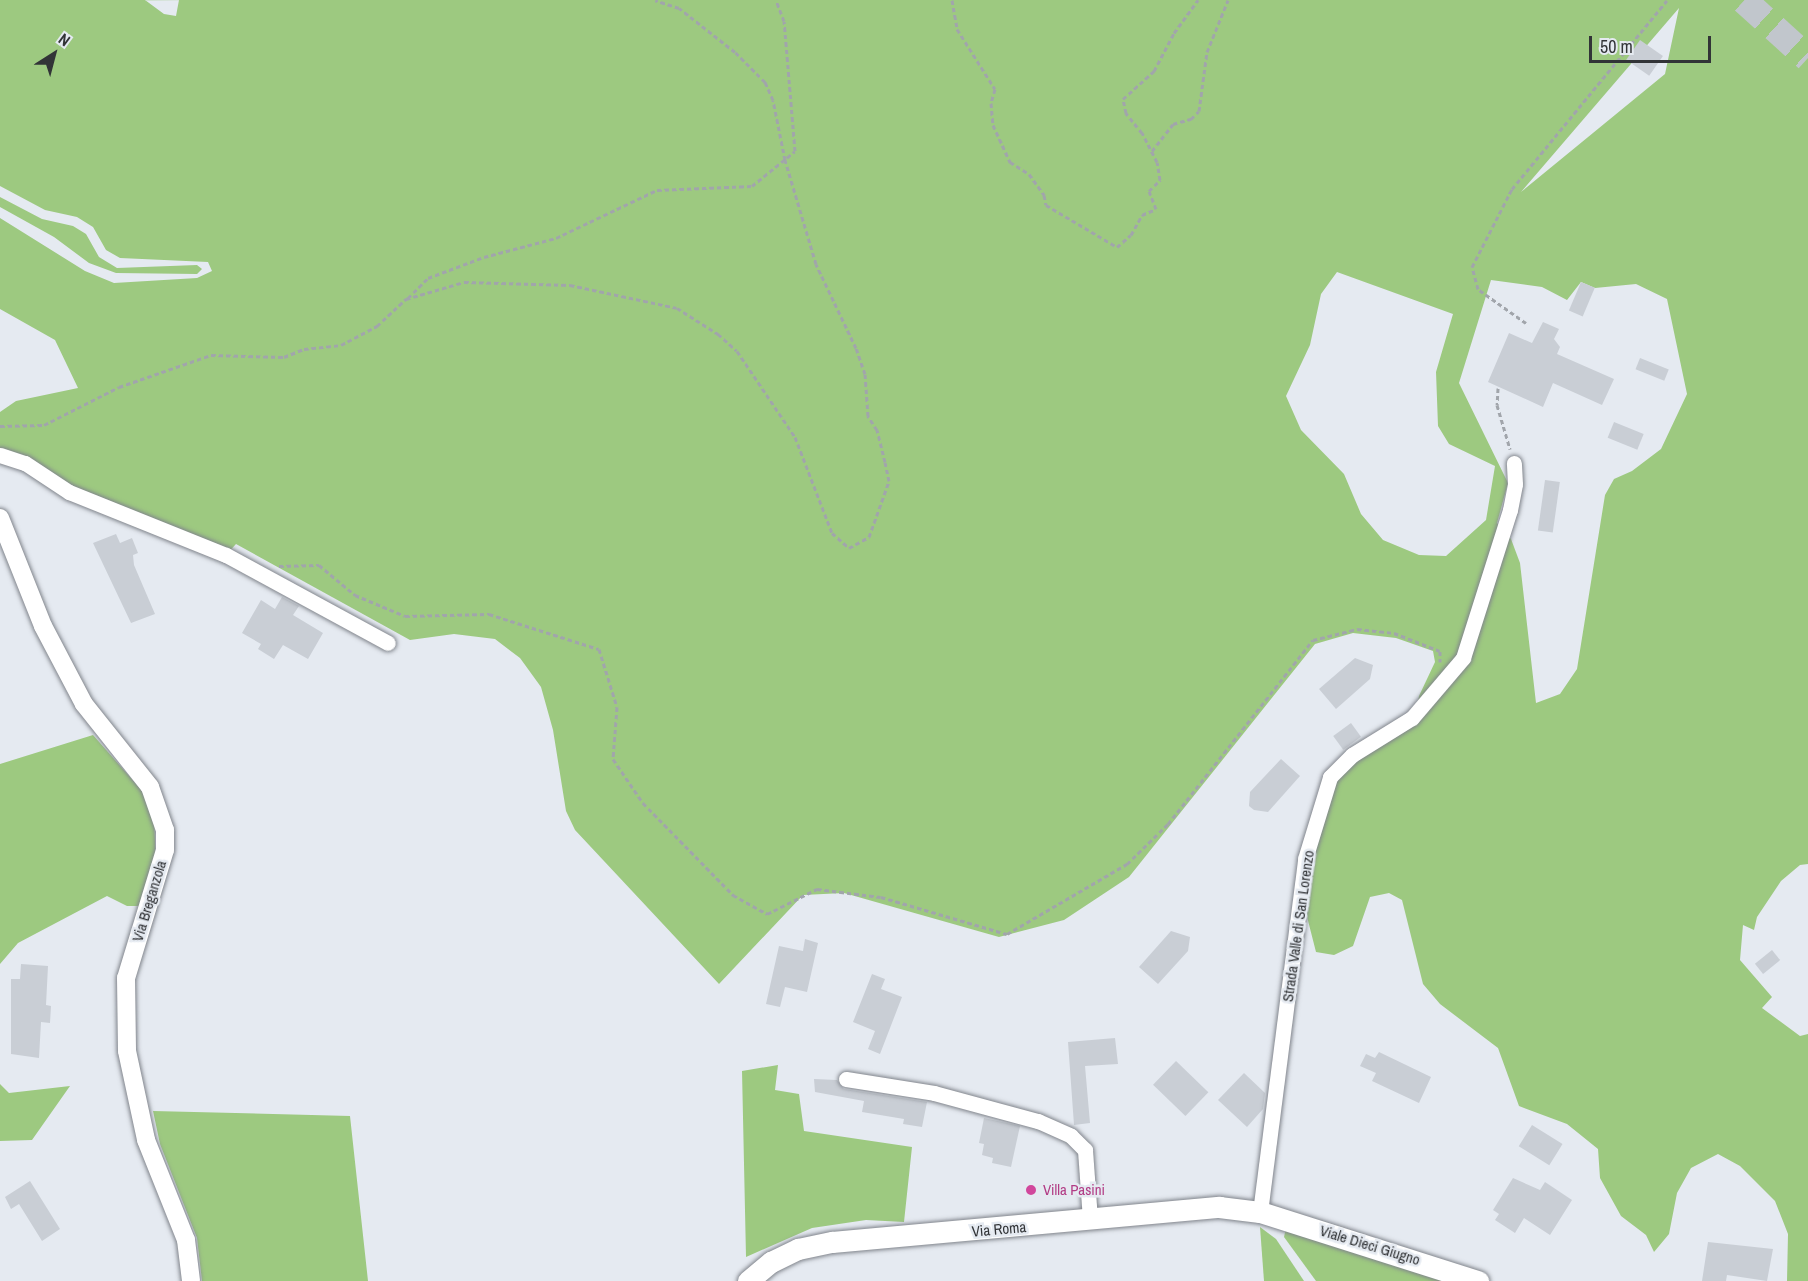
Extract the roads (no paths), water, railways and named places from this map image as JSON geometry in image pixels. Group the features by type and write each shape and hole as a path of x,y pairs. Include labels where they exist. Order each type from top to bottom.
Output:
{"main road":[{"name":"Via Roma","path":"748,1281 771,1262 798,1249 832,1242 1219,1207 1260,1212"},
{"name":"Viale Dieci Giugno","path":"1260,1212 1478,1281"}],"street":[{"path":"0,455 25,463 69,492 226,555 388,643"},
{"name":"Strada Valle di San Lorenzo","path":"1260,1212 1305,859 1330,777 1352,755 1412,718 1463,658 1510,510 1515,484 1514,463"},
{"name":"Via Breganzola","path":"0,518 43,627 84,704 150,787 163,819 165,850 126,978 126,1051 146,1140 186,1240 191,1281"},
{"path":"846,1079 934,1093 1038,1121 1071,1136 1085,1150 1090,1220"}],"tunnel":[{"path":"1744,0 1808,58"}],"place":[{"name":"Villa Pasini","path":"1031,1190"}]}
